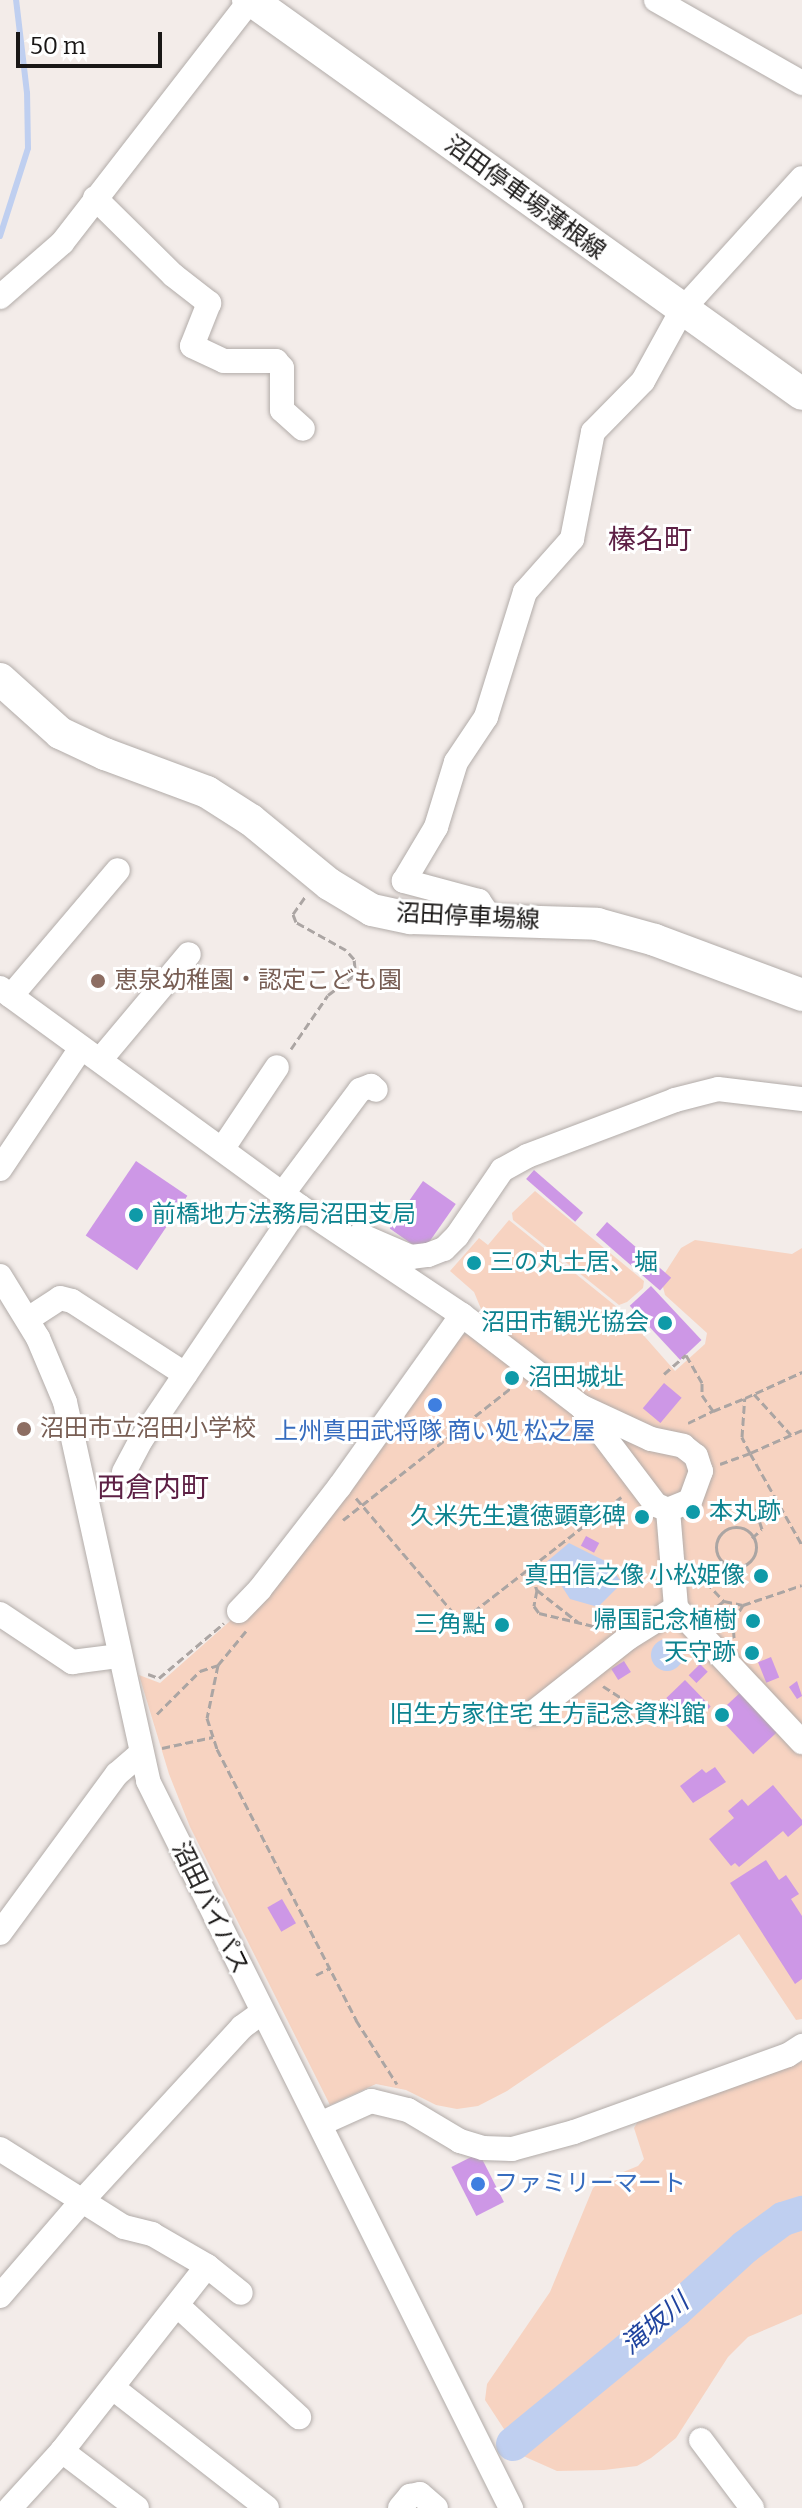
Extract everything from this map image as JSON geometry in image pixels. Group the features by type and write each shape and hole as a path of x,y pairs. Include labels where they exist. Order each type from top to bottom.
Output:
{"main road":[{"name":"沼田停車場薄根線","path":"248,0 802,394"},
{"name":"沼田停車場線","path":"0,679 60,733 105,754 207,792 251,820 329,884 372,910 411,918 597,924 631,931 802,995"}],"street":[{"path":"0,297 62,243 248,0"},
{"path":"656,0 802,83"},
{"path":"491,919 479,901 404,881 436,827 456,762 486,717 525,592 572,539 593,432 643,381 682,310 802,178"},
{"path":"95,198 173,275 209,303 192,346 224,361 276,361 282,368 282,410 303,429"},
{"path":"118,870 6,992 346,1238 462,1315 582,1407 651,1439 683,1446 696,1456 701,1471 690,1501 668,1510 656,1505 582,1407"},
{"path":"0,1169 91,1054 189,954"},
{"path":"223,1148 277,1067"},
{"path":"124,1472 360,1090 371,1086 376,1090"},
{"path":"346,1238 362,1234 411,1257 428,1255 444,1249 457,1236 502,1170 527,1156 675,1100 718,1089 802,1099"},
{"name":"沼田バイパス","path":"0,1276 28,1319 54,1371 69,1417 118,1656 148,1752 148,1781 261,2013 320,2124 511,2508"},
{"path":"28,1319 60,1298 72,1301 185,1374"},
{"path":"247,1615 260,1589 340,1486 462,1315"},
{"path":"668,1510 676,1608 802,1742"},
{"path":"533,1713 628,1638 676,1608"},
{"path":"0,1614 72,1662 118,1656"},
{"path":"0,1933 117,1774 148,1752"},
{"path":"0,2296 82,2201 242,2027 261,2013"},
{"path":"320,2124 371,2101 408,2110 460,2141 483,2148 512,2149 574,2132 788,2055 802,2046"},
{"path":"0,2149 124,2227 152,2234 207,2266 241,2293"},
{"path":"10,2508 62,2451 207,2266"},
{"path":"177,2305 299,2417"},
{"path":"113,2388 267,2508"},
{"path":"701,2440 752,2508"},
{"path":"62,2451 127,2505"},
{"path":"400,2508 410,2496 420,2494 436,2508"}],"path":[{"path":"277,1067 328,995 352,977 355,968 354,959 346,950 296,922 293,914 309,892"},
{"path":"664,1374 686,1355 702,1383 702,1395 713,1411 802,1372"},
{"path":"341,1521 534,1369"},
{"path":"754,1394 791,1435"},
{"path":"745,1398 742,1437 802,1545"},
{"path":"701,1471 802,1430"},
{"path":"340,1486 365,1505 452,1611"},
{"path":"464,1619 630,1490"},
{"path":"752,1538 762,1529 756,1510 773,1497"},
{"path":"722,1562 716,1550 720,1534 735,1526 752,1538 755,1553 746,1565 738,1567 722,1562 711,1565 706,1582 724,1601 743,1605 802,1585"},
{"path":"532,1575 537,1590 534,1606 539,1613 628,1638"},
{"path":"537,1590 578,1622"},
{"path":"247,1615 218,1665 207,1718 213,1737 356,2020 398,2087"},
{"path":"146,1673 159,1678 247,1615"},
{"path":"149,1724 200,1671 218,1665"},
{"path":"590,1671 601,1684 634,1706"},
{"path":"148,1752 213,1737"},
{"path":"316,1975 330,1968"}],"shaded area":[{"path":"535,1191 644,1281 643,1288 619,1305 513,1220 512,1213"},
{"path":"509,1220 623,1312 675,1371 705,1344 707,1333 665,1295 661,1279 681,1248 695,1240 792,1254 802,1248 802,2019 796,2020 739,1934 507,2091 478,2106 457,2109 436,2105 406,2090 376,2084 330,2105 190,1827 169,1774 139,1675 160,1683 238,1614 451,1340 472,1331 484,1316 474,1292 450,1271 479,1238 488,1245"},
{"path":"802,2062 802,2314 748,2337 728,2357 676,2438 637,2466 557,2471 521,2455 485,2400 487,2384 550,2292 593,2188 601,2181 638,2166 644,2159 634,2128 640,2118"}],"water":[{"path":"569,1543 607,1562 622,1583 598,1607 570,1599 559,1582 538,1569"},
{"path":"667,1639 679,1643 683,1655 679,1667 667,1671 655,1667 651,1655 655,1643"}],"building":[{"name":"前橋地方法務局沼田支局","path":"136,1161 187,1196 137,1270 86,1236"},
{"path":"534,1170 583,1213 575,1222 526,1179"},
{"path":"423,1181 456,1204 422,1251 390,1229"},
{"path":"607,1222 671,1278 660,1291 596,1235"},
{"name":"沼田市観光協会","path":"651,1286 701,1340 680,1360 630,1306"},
{"path":"664,1383 682,1398 660,1423 643,1408"},
{"name":"上州真田武将隊 商い処 松之屋","path":"434,1396 444,1404 436,1414 426,1406"},
{"path":"586,1536 599,1543 594,1553 581,1546"},
{"path":"771,1657 779,1677 766,1683 758,1662"},
{"path":"624,1661 631,1672 618,1680 611,1669"},
{"path":"700,1664 708,1672 696,1683 689,1675"},
{"path":"685,1680 711,1707 692,1725 666,1698"},
{"path":"797,1681 802,1696 797,1699 789,1687"},
{"path":"742,1691 779,1730 753,1754 716,1715"},
{"path":"715,1767 726,1782 693,1803 680,1786 702,1769 706,1773"},
{"path":"773,1785 802,1820 802,1825 788,1837 783,1831 739,1867 735,1863 731,1866 709,1839 734,1818 728,1811 742,1799 748,1806"},
{"path":"766,1860 779,1880 786,1875 799,1894 791,1899 802,1916 802,1979 795,1984 730,1883"},
{"path":"282,1899 296,1923 281,1932 267,1908"},
{"name":"ファミリーマート","path":"479,2153 504,2202 476,2216 451,2167"}],"waterway":[{"path":"0,236 28,148 27,93 16,0"},
{"name":"滝坂川","path":"513,2444 676,2310 745,2247 783,2219 802,2213"}],"place":[{"name":"恵泉幼稚園・認定こども園","path":"98,981"},
{"name":"前橋地方法務局沼田支局","path":"136,1215"},
{"name":"三の丸土居、堀","path":"474,1263"},
{"name":"沼田市観光協会","path":"665,1323"},
{"name":"沼田城址","path":"512,1378"},
{"name":"上州真田武将隊 商い処 松之屋","path":"435,1405"},
{"name":"沼田市立沼田小学校","path":"24,1429"},
{"name":"本丸跡","path":"693,1512"},
{"name":"久米先生遺徳顕彰碑","path":"642,1517"},
{"name":"真田信之像 小松姫像","path":"761,1576"},
{"name":"帰国記念植樹","path":"753,1621"},
{"name":"三角點","path":"502,1625"},
{"name":"天守跡","path":"752,1653"},
{"name":"旧生方家住宅 生方記念資料館","path":"722,1715"},
{"name":"ファミリーマート","path":"478,2184"}],"district":[{"name":"榛名町","path":"650,540"},
{"name":"西倉内町","path":"153,1488"}]}
